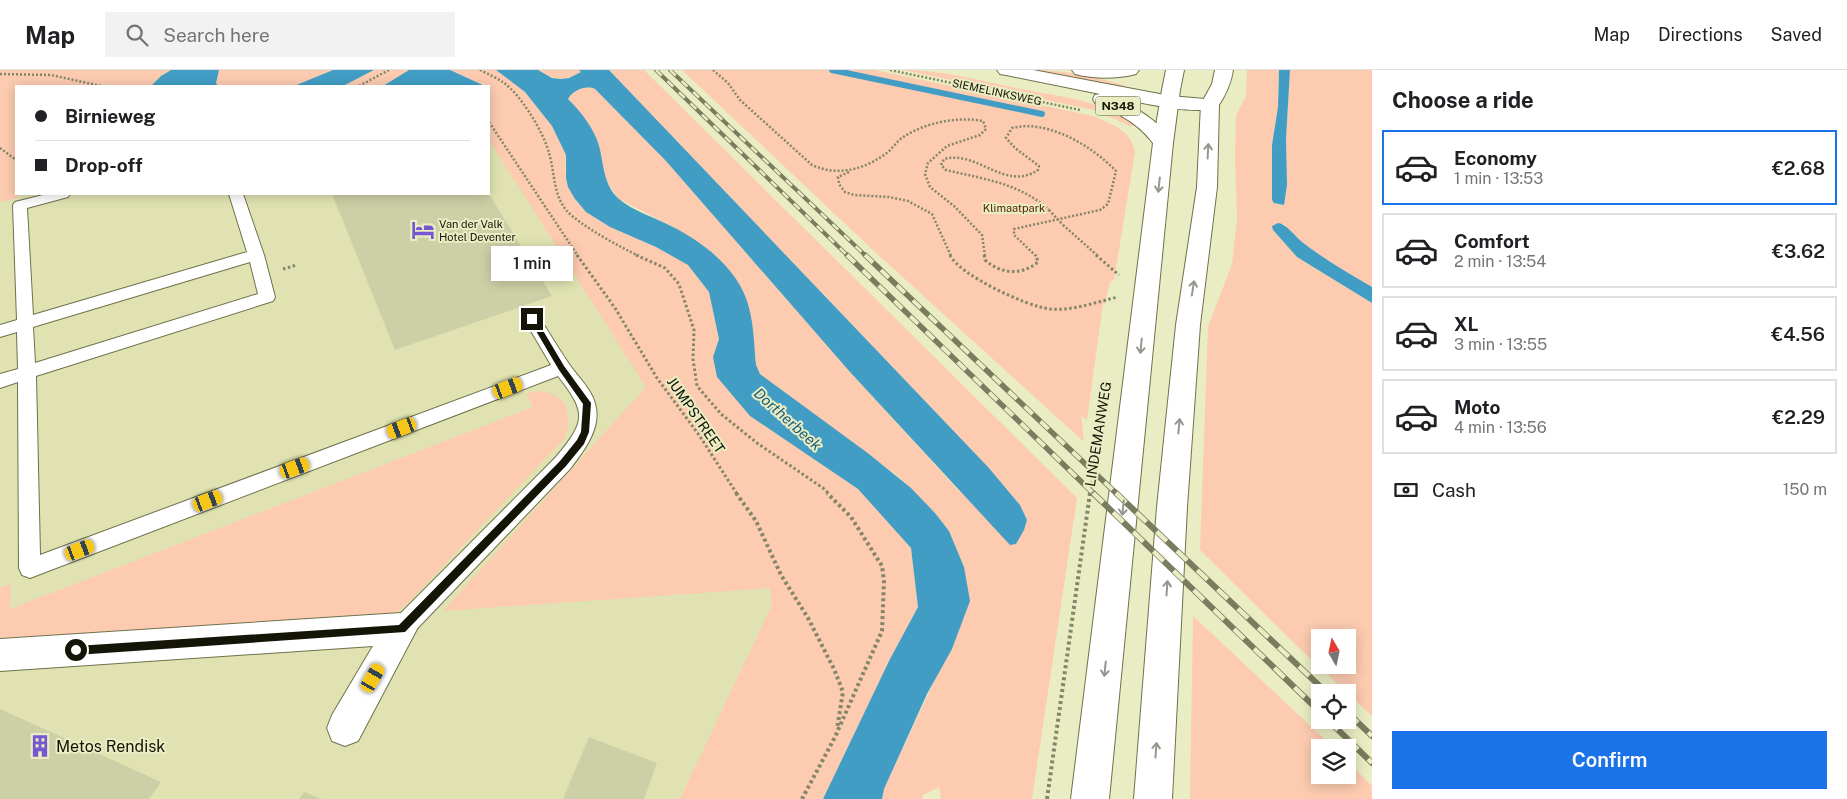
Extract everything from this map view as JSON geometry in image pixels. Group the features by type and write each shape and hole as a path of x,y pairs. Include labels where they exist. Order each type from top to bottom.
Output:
{"main road":[{"name":"SIEMELINKSWEG","path":"1006,70 1075,74 1210,104"},
{"path":"1075,74 1130,70"},
{"path":"1090,799 1163,143 1176,70"},
{"path":"1153,799 1172,506 1188,325 1200,252 1207,187 1210,104 1218,92 1224,70"},
{"name":"N348","path":"1075,74 1153,127 1163,143"},
{"path":"0,656 401,629"},
{"path":"344,728 401,629"}],"lane":[{"path":"59,195 20,205 27,372 30,568 562,368"},
{"path":"0,381 267,297 236,195"},
{"path":"0,331 256,256"},
{"path":"401,629 563,464 581,442 585,432 587,403 562,368 532,319"}],"path":[{"path":"361,85 389,70"},
{"path":"480,70 504,83 515,94 535,122 549,152 556,192 567,211 583,224 635,254 665,268 679,284 694,330 693,359 696,386 721,414 757,443 823,488 851,517 882,566 884,581 882,631 835,736 802,799"},
{"path":"713,70 728,83 740,100 774,128 812,165 825,171 844,171 870,164 889,151 902,138 924,127 955,119 968,118 983,121 986,129 980,135 947,146 928,163 925,174 930,187 954,206 982,235 985,260 991,266 1010,272 1032,269 1038,262 1036,254 1014,235 1014,229 1100,210 1108,204 1116,171 1106,160 1084,145 1045,128 1022,126 1012,128 1006,134 1008,142 1014,148 1039,166 1038,170 1024,177 1010,176 954,156 944,159 941,165 946,170 1016,187 1040,200 1049,210 1063,225 1122,277 1123,268"},
{"name":"SIEMELINKSWEG","path":"890,70 1086,111"},
{"path":"0,74 23,72 56,75 97,85"},
{"name":"JUMPSTREET","path":"490,123 571,246 615,308 657,378 699,435 725,477 756,521 781,575 823,645 843,692 835,736"},
{"path":"0,148 15,159"},
{"path":"854,169 838,177 839,184 845,192 854,195 888,197 908,201 932,214 952,260 990,286 1010,296 1048,309 1068,309 1118,297"},
{"path":"1117,307 1120,290"},
{"name":"LINDEMANWEG","path":"1047,799 1101,412"}],"shaded area":[{"path":"490,109 799,572 714,799 0,799 0,178 15,195 490,195"}],"green space":[{"path":"0,70 171,70 152,85 15,85 15,195 18,195 18,198 0,202"},
{"path":"219,70 333,70 296,85 217,85 215,83"},
{"path":"374,70 409,70 385,85 345,85"},
{"path":"450,70 496,70 525,92 552,126 566,155 565,169 575,200 586,212 610,227 656,247 688,265 709,292 719,339 713,357 750,416 858,489 911,548 918,607 890,659 823,799 680,799 772,605 770,588 443,611 646,387 490,142 490,85 457,75"},
{"path":"538,70 579,70 581,72 570,77 554,78"},
{"path":"609,70 644,70 1077,498 1032,799 941,799 939,787 923,795 922,799 882,799 884,789 938,673 964,567 949,531 935,513 898,476 760,374 756,365 754,348 711,253 679,230 619,199 610,187 568,98 570,95 584,88 595,89 666,161 850,372 960,492 988,467"},
{"name":"Klimaatpark","path":"682,70 875,70 1093,116 1114,125 1125,133 1133,144 1135,152 1114,280 1110,282 1105,304 1103,304 1087,420 1081,416 1084,442 873,250"},
{"path":"903,70 945,74 1062,96 1108,109 1135,125 1130,126 1094,110"},
{"path":"1034,70 1079,74 1124,85 1123,88"},
{"path":"1247,70 1279,70 1278,107 1272,145 1272,200 1274,203 1283,205 1287,185 1286,139 1290,70 1372,70 1372,287 1312,251 1284,224 1273,230 1297,257 1372,303 1372,716 1356,701 1356,684 1338,684 1327,674 1356,674 1356,629 1311,629 1311,659 1200,550 1208,327 1232,264 1237,220 1236,115 1246,96"},
{"path":"536,391 554,395 565,406 568,413 568,421 564,439 406,605 393,615 0,638 0,588 11,583 10,609 533,407 526,394"},
{"path":"1193,616 1311,726 1311,729 1314,729 1324,739 1311,739 1311,784 1356,784 1356,770 1372,786 1372,799 1190,799"}],"water":[{"path":"171,70 219,70 216,83 217,85 152,85"},
{"path":"333,70 374,70 345,85 296,85"},
{"path":"409,70 450,70 483,85 385,85"},
{"name":"Dortherbeek","path":"496,70 538,70 552,78 561,79 569,78 581,72 579,70 609,70 988,467 1020,505 1027,520 1016,544 1010,545 850,372 666,161 595,89 584,88 570,96 568,99 578,109 597,139 607,181 619,199 697,241 720,260 738,282 745,295 751,315 756,365 760,374 869,454 911,488 949,531 964,567 970,601 952,649 927,694 884,789 882,799 823,799 890,659 918,607 911,548 858,489 750,416 717,377 713,357 719,339 709,292 688,265 656,247 610,227 586,212 568,187 566,155 552,126 525,92"},
{"path":"1279,70 1290,70 1286,139 1287,185 1284,205 1274,203 1272,200 1272,145 1278,107"},
{"path":"1278,223 1319,254 1372,287 1372,303 1297,257 1273,230 1272,226"}],"building":[{"path":"332,195 490,195 552,296 395,350"},
{"name":"Metos Rendisk","path":"0,709 161,782 149,799 0,799"},
{"path":"589,737 657,763 644,799 563,799"},
{"path":"304,792 321,799 299,799"}],"waterway":[{"path":"832,70 1042,114"}],"railway":[{"path":"656,70 848,256"},
{"path":"670,70 866,256"},
{"path":"847,255 1094,494"},
{"path":"865,255 1117,494"},
{"path":"1093,493 1311,703"},
{"path":"1116,493 1318,684"},
{"path":"1356,721 1372,736"},
{"path":"1337,729 1372,763"}],"place":[{"name":"Van der Valk Hotel Deventer","path":"423,230"},
{"name":"Metos Rendisk","path":"40,746"}],"route":[{"path":"76,650 401,629 563,464 581,442 585,432 587,403 562,368 532,319"}]}
